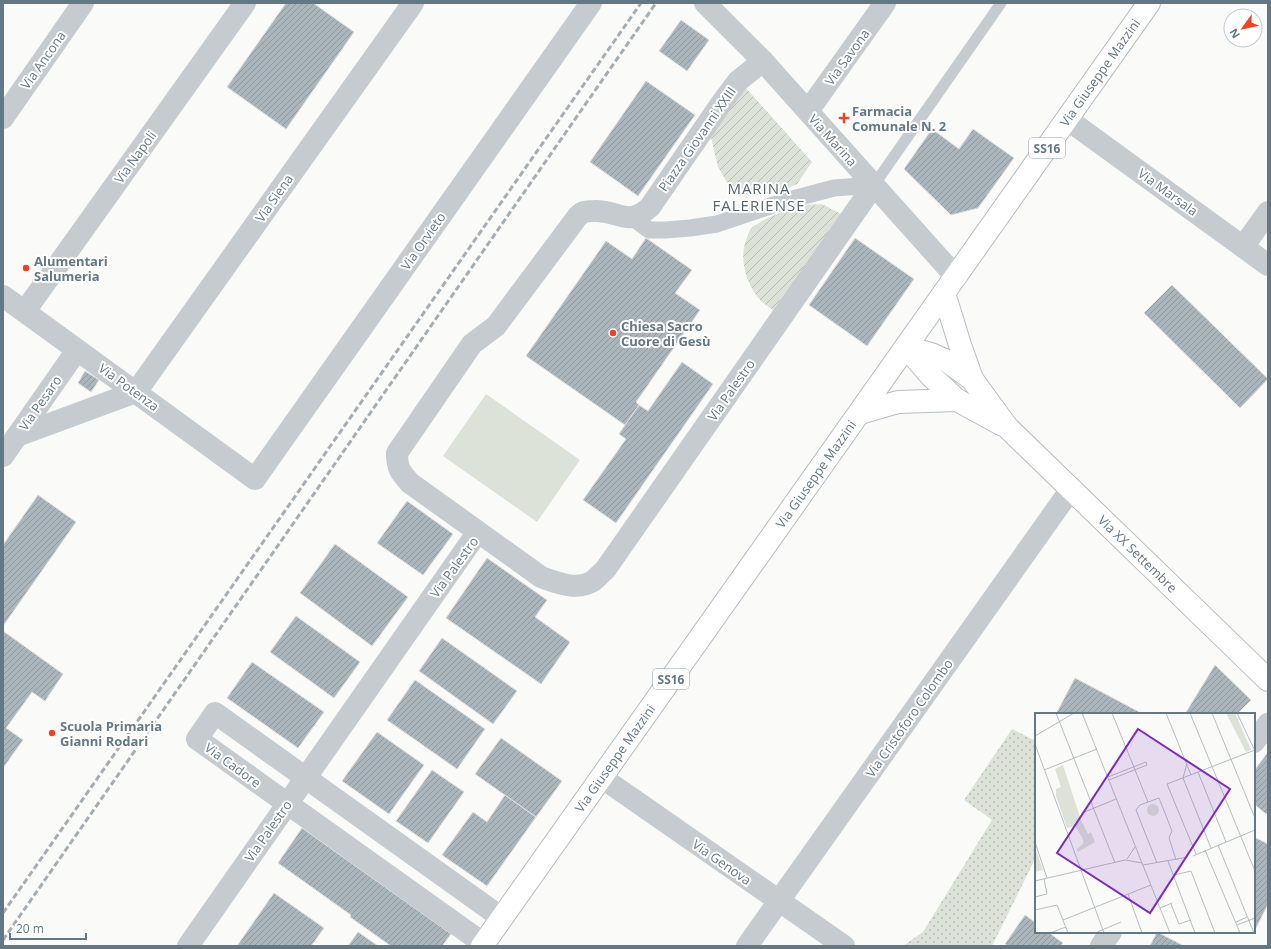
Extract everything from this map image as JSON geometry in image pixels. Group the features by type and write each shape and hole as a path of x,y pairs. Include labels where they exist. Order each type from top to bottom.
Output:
{"main road":[{"name":"Via Giuseppe Mazzini","path":"483,945 1149,3"},
{"name":"Via XX Settembre","path":"950,285 960,345 972,379 1007,427 1268,680"},
{"name":"Via XX Settembre","path":"906,347 936,356 972,379"},
{"name":"Via XX Settembre","path":"906,347 931,376 957,400 1007,427"},
{"path":"860,412 898,402 957,400"}],"street":[{"name":"Via Ancona","path":"3,118 83,3"},
{"name":"Via Napoli","path":"25,312 245,3"},
{"name":"Via Siena","path":"136,392 412,3"},
{"name":"Via Orvieto","path":"255,479 591,3"},
{"name":"Via Savona","path":"808,111 885,3"},
{"name":"Via Marina","path":"705,4 763,61 874,185 950,285"},
{"name":"Piazza Giovanni XXIII","path":"633,218 650,207 738,81 763,61"},
{"name":"Via Marsala","path":"1067,119 1268,266"},
{"path":"477,533 410,483 401,473 397,464 397,453 472,344 496,326 575,220 584,212 598,211 626,218 633,218 650,230 690,228 717,224 785,201 834,188 874,185"},
{"name":"Via Palestro","path":"188,946 477,533 542,577 564,585 581,585 593,581 605,570 874,185"},
{"path":"1243,247 1268,212"},
{"name":"Via Potenza","path":"3,296 255,479"},
{"name":"Via Pesaro","path":"3,456 77,350"},
{"path":"17,436 136,392"},
{"name":"Via Cristoforo Colombo","path":"747,946 1071,489"},
{"name":"Via Cadore","path":"483,945 197,739 215,713 502,918"},
{"path":"1255,741 1268,724"},
{"name":"Via Genova","path":"601,777 844,946"},
{"path":"1101,946 1110,933"}],"lane":[{"path":"874,185 1001,3"}],"shaded area":[{"path":"744,86 812,162 797,184 777,193 749,196 728,184 718,167 710,133"},
{"path":"822,204 841,214 773,310 762,302 756,294 751,287 745,271 743,254 749,232 752,228 764,220 778,213 801,206"},
{"path":"486,394 580,460 537,522 443,456"},
{"path":"1012,729 1035,740 1035,859 992,946 903,946 923,932 992,820 964,800"}],"building":[{"path":"286,3 313,3 354,32 286,129 227,87"},
{"path":"681,20 709,40 687,71 659,51"},
{"path":"646,81 695,115 638,196 590,162"},
{"path":"932,129 959,149 973,129 1014,158 978,208 951,215 904,169"},
{"name":"Chiesa Sacro Cuore di Gesù","path":"646,238 692,270 675,293 700,310 636,402 639,405 625,425 526,356 606,241 632,259"},
{"path":"855,238 914,279 867,346 809,305"},
{"path":"1172,285 1268,379 1240,408 1144,313"},
{"path":"682,362 713,384 616,523 583,500 626,439 619,434 639,405 648,411"},
{"path":"85,371 99,380 91,392 78,383"},
{"path":"38,495 76,522 3,626 3,545"},
{"path":"407,501 453,534 423,575 377,543"},
{"path":"335,544 408,597 372,646 300,593"},
{"path":"487,558 547,600 535,617 570,642 541,684 446,618"},
{"path":"296,616 360,662 334,698 270,652"},
{"path":"3,631 63,674 45,701 32,692 6,728 23,740 3,768"},
{"path":"442,638 517,691 493,724 419,671"},
{"path":"252,662 324,712 298,748 227,698"},
{"path":"1215,665 1251,700 1238,713 1186,713"},
{"path":"1075,678 1141,713 1057,713"},
{"path":"415,680 485,729 457,769 387,720"},
{"path":"377,732 424,765 389,814 342,781"},
{"path":"501,738 562,781 536,817 475,774"},
{"path":"1268,752 1268,812 1266,814 1255,805 1255,770"},
{"path":"432,770 464,792 428,843 396,821"},
{"path":"505,795 536,817 487,886 442,855 473,812 487,822"},
{"path":"302,828 451,934 442,946 391,946 350,917 351,915 278,863"},
{"path":"1255,838 1268,844 1268,904 1255,930"},
{"path":"274,893 324,928 311,946 237,946"},
{"path":"1025,915 1035,922 1035,933 1049,933 1063,943 1061,946 1008,946 1005,944"},
{"path":"358,932 378,946 348,946"},
{"path":"1156,933 1159,933 1184,946 1150,946"}],"railway":[{"path":"3,913 641,3"},
{"path":"3,940 656,3"}],"place":[{"name":"Farmacia Comunale N. 2","path":"844,118"},
{"name":"Alumentari Salumeria","path":"26,268"},
{"name":"Chiesa Sacro Cuore di Gesù","path":"613,333"},
{"name":"Scuola Primaria Gianni Rodari","path":"52,733"}],"district":[{"name":"MARINA FALERIENSE","path":"759,196"}]}
